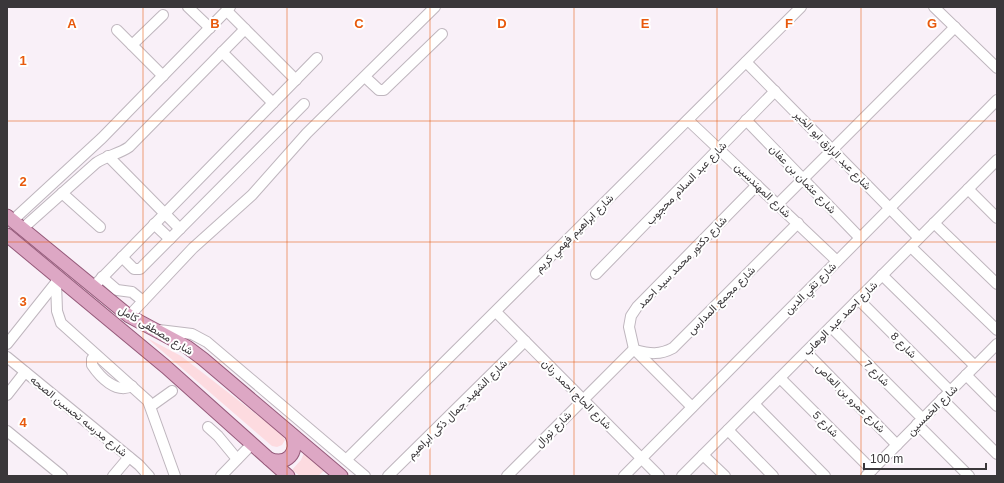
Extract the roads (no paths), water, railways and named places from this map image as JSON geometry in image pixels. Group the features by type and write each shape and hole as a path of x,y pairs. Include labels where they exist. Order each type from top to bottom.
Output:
{"main road":[{"name":"شارع مصطفى كامل","path":"14,222 97,282 129,316 187,347 203,359 341,476"},
{"name":"شارع مصطفى كامل","path":"7,235 58,281 166,367 288,476"},
{"path":"269,459 276,462 284,461 290,457 294,450 295,443 292,436"}],"street":[{"path":"188,7 210,28"},
{"path":"129,316 193,248 252,194 307,133 435,7"},
{"name":"شارع ابراهيم فهمي كريم","path":"347,459 801,7"},
{"path":"934,7 997,68"},
{"path":"14,222 102,138 228,9 245,29 296,80"},
{"path":"132,45 162,15"},
{"path":"778,204 955,27"},
{"path":"14,222 62,193 96,163 108,156 122,152 129,147 245,29"},
{"path":"116,30 163,76"},
{"path":"365,76 379,90 384,90 442,34"},
{"path":"222,52 272,104"},
{"path":"143,301 132,292 117,290 97,282 317,58"},
{"name":"شارع عبد الرازق ابو الخير","path":"746,62 919,238"},
{"name":"شارع عبد السلام محجوب","path":"596,274 775,91"},
{"name":"شارع تقي الدين","path":"624,476 997,100"},
{"path":"122,257 134,269 140,269 304,104"},
{"name":"شارع المهندسين","path":"688,120 837,261"},
{"name":"شارع عثمان بن عفان","path":"746,120 860,238"},
{"path":"108,156 180,229"},
{"name":"شارع احمد عبد الوهاب","path":"682,476 997,160"},
{"name":"شارع دكتور محمد سيد احمد","path":"634,349 629,327 631,316 637,307 757,185"},
{"path":"968,189 997,218"},
{"path":"62,193 100,226"},
{"name":"شارع مجمع المدارس","path":"634,349 654,354 664,353 673,348 798,223"},
{"path":"934,223 997,284"},
{"path":"154,224 170,239"},
{"path":"911,247 997,330"},
{"path":"882,275 975,366"},
{"path":"7,344 58,281"},
{"path":"58,281 57,311 61,324 132,386 151,406 175,476"},
{"name":"شارع 8","path":"858,300 950,391"},
{"name":"شارع الحاج احمد رنان","path":"496,312 659,476"},
{"name":"شارع 7","path":"831,327 920,421 969,476"},
{"path":"154,330 192,334 208,342 366,476"},
{"name":"شارع الشهيد جمال ذكى ابراهيم","path":"388,476 525,341"},
{"name":"شارع الخمسين","path":"869,473 997,344"},
{"path":"634,349 692,407"},
{"name":"شارع نورال","path":"507,476 634,349"},
{"name":"شارع عمرو بن العاص","path":"806,352 897,444"},
{"name":"شارع مدرسه تحسين الصحه","path":"7,357 129,457 149,476"},
{"path":"7,395 25,372"},
{"path":"966,375 997,406"},
{"name":"شارع 5","path":"780,378 869,473"},
{"path":"151,406 172,391"},
{"path":"942,399 997,454"},
{"path":"754,404 825,476"},
{"path":"208,427 218,436 237,459"},
{"path":"728,430 773,476"},
{"path":"7,431 62,476"},
{"path":"221,476 252,444"},
{"path":"703,455 724,476"},
{"path":"113,476 129,457"}]}
